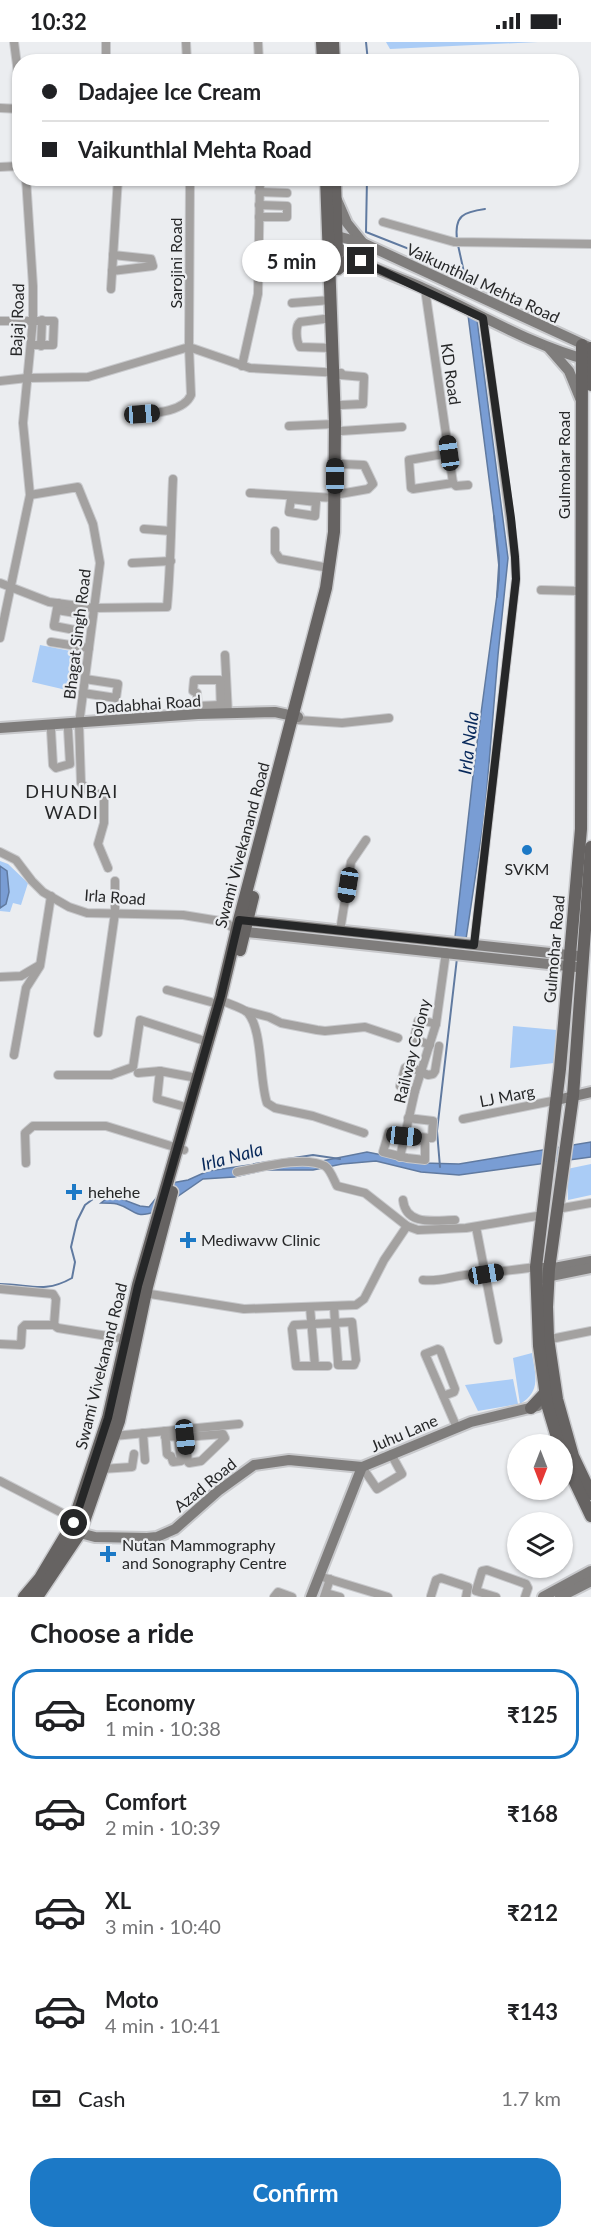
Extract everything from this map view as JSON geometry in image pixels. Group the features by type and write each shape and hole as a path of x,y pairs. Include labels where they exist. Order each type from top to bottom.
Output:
{"main road":[{"name":"Swami Vivekanand Road","path":"297,718 329,568 325,517 337,496 341,464 338,269 327,186"},
{"name":"Swami Vivekanand Road","path":"24,1597 77,1528 108,1418 126,1339 222,1003 239,925 333,586 337,563 341,405 333,348 331,300 335,186"},
{"path":"338,269 349,259 361,261"},
{"name":"Gulmohar Road","path":"588,347 591,386"},
{"name":"Gulmohar Road","path":"543,1273 557,1209 573,1096 577,961 588,831 580,591 586,559 586,492 581,401 588,360"},
{"name":"Gulmohar Road","path":"557,1434 550,1399 544,1342 543,1215 546,1175 591,847"},
{"name":"Swami Vivekanand Road","path":"181,1149 197,1078 222,1003"},
{"name":"Swami Vivekanand Road","path":"37,1597 77,1528 114,1436 119,1421 141,1293"},
{"path":"531,1408 550,1399"},
{"name":"Gulmohar Road","path":"550,1399 591,1494"},
{"path":"573,1478 591,1515"}],"street":[{"name":"Bajaj Road","path":"0,639 30,495 23,423 27,378 37,320 27,186"},
{"path":"111,289 118,186"},
{"name":"Sarojini Road","path":"142,414 161,413 189,400 191,395 190,186"},
{"path":"242,366 258,294 260,186"},
{"path":"260,192 287,193"},
{"path":"336,198 347,223 363,243"},
{"path":"260,203 287,202"},
{"path":"260,203 287,206 287,217 260,218"},
{"path":"383,222 458,242 591,244"},
{"name":"Vaikunthlal Mehta Road","path":"334,240 363,243 588,347"},
{"name":"Vaikunthlal Mehta Road","path":"334,240 361,261 546,346 588,360"},
{"path":"376,268 384,253"},
{"path":"113,270 153,266 151,259 114,255"},
{"name":"KD Road","path":"425,289 453,483"},
{"path":"292,303 331,300"},
{"path":"332,318 300,321 297,327 300,347 333,348"},
{"path":"474,945 516,579 483,318"},
{"path":"37,320 41,346"},
{"path":"0,321 54,321 53,345 32,345"},
{"path":"546,346 556,354 569,371 578,388 581,401"},
{"path":"0,381 88,377 189,347 242,366 364,376 363,404 341,405"},
{"path":"289,426 367,434"},
{"path":"339,430 402,427"},
{"path":"449,453 409,460 411,488 453,483 456,486 468,485"},
{"path":"250,493 337,496 368,489 373,484 364,465 341,464"},
{"path":"0,583 57,606 70,608 167,607 171,561 173,479"},
{"name":"Bhagat Singh Road","path":"30,495 78,487 93,524 100,563 85,687 74,728"},
{"path":"144,529 171,531"},
{"path":"275,531 276,552 280,559 329,568"},
{"path":"132,563 171,561"},
{"path":"541,590 580,591"},
{"path":"57,606 55,627 78,631 82,614 70,608"},
{"path":"81,623 92,624"},
{"path":"53,631 90,637"},
{"path":"78,647 79,635"},
{"path":"51,642 89,648"},
{"path":"223,711 225,654"},
{"path":"198,710 197,693 193,691 193,680 218,679 223,682"},
{"name":"Dadabhai Road","path":"0,733 51,732 198,710 275,712 297,718"},
{"name":"Dadabhai Road","path":"0,728 74,728 275,716 297,718"},
{"path":"297,718 342,723 389,718"},
{"path":"51,732 53,765 56,768 70,765 74,728"},
{"path":"74,728 81,783 88,791 104,796 104,823 98,844 108,868"},
{"path":"340,931 351,862 366,840"},
{"name":"Irla Road","path":"0,852 16,860 32,881 51,896 69,907 87,913 183,915 239,925"},
{"path":"98,1033 115,913 115,881"},
{"path":"14,1055 26,988 40,966 51,896"},
{"path":"239,925 340,931 456,949 474,945 577,961"},
{"path":"239,925 577,961"},
{"name":"Railway Colony","path":"400,1157 415,1091 456,949"},
{"path":"0,977 21,976 40,966"},
{"path":"167,990 222,1003 269,1017 280,1023 325,1031 365,1027 398,1038"},
{"path":"246,1011 256,1031 267,1103 275,1108 313,1116 364,1133"},
{"path":"58,1075 111,1075 133,1067 140,1020 208,1042"},
{"path":"430,1045 414,1040 416,1030 420,1020 436,1024"},
{"path":"415,1091 400,1086 405,1068 408,1066 428,1075 434,1073 439,1046"},
{"path":"160,1071 157,1099 189,1108"},
{"path":"138,1073 160,1071 197,1078"},
{"path":"557,1100 591,1092"},
{"name":"LJ Marg","path":"463,1119 557,1100"},
{"path":"404,1138 430,1139 432,1137 433,1121 408,1118"},
{"path":"26,1163 25,1132 33,1126 106,1126 181,1149"},
{"path":"389,1132 404,1138 425,1142 424,1161 383,1153 389,1132"},
{"path":"237,1172 293,1162 324,1165 328,1168 337,1186 365,1193 407,1226 418,1230 476,1227 543,1215"},
{"path":"403,1200 406,1211 412,1218 455,1220"},
{"path":"557,1209 591,1203"},
{"path":"418,1220 418,1230"},
{"path":"141,1293 244,1309 356,1305 361,1303 384,1260 407,1226"},
{"path":"476,1227 498,1340"},
{"path":"543,1273 591,1261"},
{"path":"423,1280 435,1282 464,1275 591,1269"},
{"path":"0,1294 0,1289 54,1295 56,1299 54,1325"},
{"path":"328,1366 298,1367 295,1365 292,1329 294,1325 335,1323 353,1323 356,1360 354,1365 338,1365 335,1323 334,1306"},
{"path":"310,1307 315,1366"},
{"path":"0,1344 21,1345 22,1328 25,1324 54,1325 58,1328 126,1339"},
{"path":"544,1342 591,1331"},
{"path":"443,1396 454,1392 455,1389 438,1349 424,1354 457,1428"},
{"name":"Juhu Lane","path":"311,1597 362,1467 471,1422 531,1408"},
{"path":"185,1433 239,1424"},
{"path":"102,1469 132,1467 131,1454 145,1457 143,1433"},
{"path":"114,1436 185,1433 223,1434 225,1438 201,1461 189,1463 185,1433"},
{"path":"362,1467 376,1489 402,1474 391,1454"},
{"name":"Azad Road","path":"77,1528 95,1537 147,1538 166,1533 175,1529 218,1491 254,1465 289,1460 362,1467"},
{"path":"0,1481 66,1515 77,1528"},
{"path":"496,1597 476,1591 482,1571 487,1570 526,1584 528,1588 525,1597"},
{"path":"543,1597 591,1571"},
{"path":"319,1576 388,1597"},
{"path":"431,1596 436,1580 441,1578 468,1587 465,1597"},
{"path":"330,1579 325,1595 340,1597"},
{"path":"560,1597 591,1581"},
{"path":"274,1597 278,1592 292,1597"}],"shaded area":[{"path":"386,42 538,42 390,49"},
{"path":"468,315 477,320 508,558 485,812 466,939 455,937 475,758 499,580 499,556"},
{"path":"40,645 81,653 75,692 32,682"},
{"path":"0,861 8,864 28,883 21,905 13,903 10,912 0,911"},
{"path":"0,866 7,871 9,892 6,904 0,908"},
{"path":"513,1026 557,1030 554,1063 510,1068"},
{"name":"Irla Nala","path":"591,1142 591,1157 459,1175 421,1172 376,1161 342,1164 313,1170 265,1170 234,1177 203,1179 155,1212 148,1214 138,1214 117,1204 101,1203 111,1195 149,1207 157,1197 161,1185 188,1180 208,1171 269,1162 312,1163 367,1152 423,1163 459,1164"},
{"path":"591,1164 591,1195 568,1200 567,1169"},
{"path":"532,1353 534,1388 532,1394 520,1404 513,1358"},
{"path":"513,1379 518,1404 478,1411 465,1385"}],"waterway":[{"path":"366,42 367,54"},
{"path":"367,186 366,232 465,271"},
{"name":"Irla Nala","path":"457,240 457,225 462,216 485,209"},
{"name":"Irla Nala","path":"458,245 467,286"},
{"name":"Irla Nala","path":"494,516 499,565 497,597"},
{"name":"Irla Nala","path":"440,1167 437,1131 457,958"},
{"name":"Irla Nala","path":"254,1164 313,1155 340,1159"},
{"name":"Irla Nala","path":"0,1284 45,1287 72,1278 75,1262 71,1247 77,1221 85,1205 97,1196 108,1198"}],"place":[{"name":"SVKM","path":"527,850"},
{"name":"hehehe","path":"74,1192"},
{"name":"Mediwavw Clinic","path":"188,1240"},
{"name":"Nutan Mammography and Sonography Centre","path":"108,1554"}],"district":[{"name":"DHUNBAI WADI","path":"72,802"}],"route":[{"path":"74,1523 108,1418 138,1286 221,996 239,920 474,945 516,579 511,518 483,318 361,261"}]}
